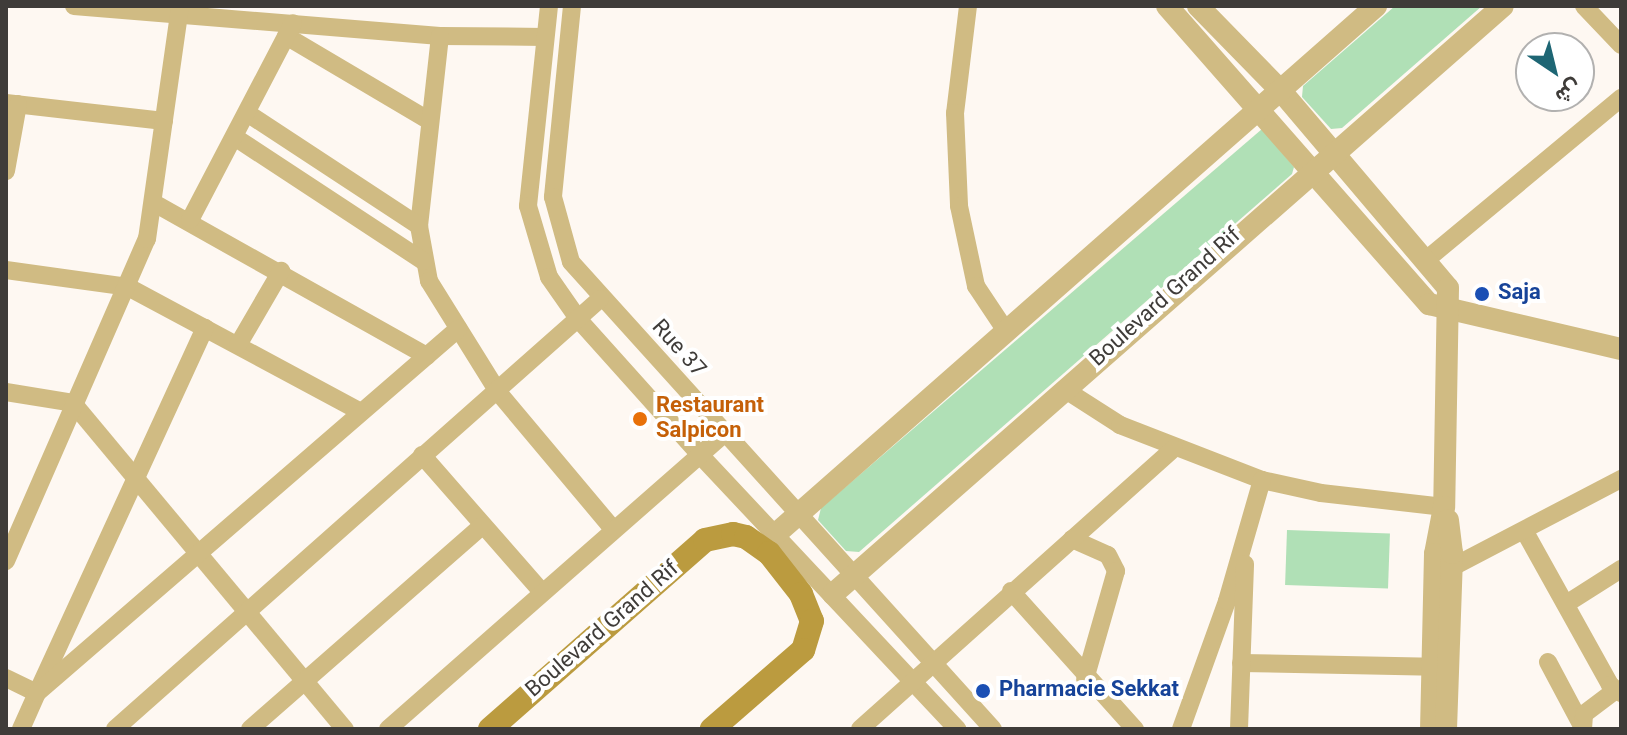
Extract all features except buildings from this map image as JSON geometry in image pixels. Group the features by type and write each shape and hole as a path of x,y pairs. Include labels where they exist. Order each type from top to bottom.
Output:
{"main road":[{"name":"Boulevard Grand Rif","path":"490,729 705,540 733,534 746,537 769,553 801,594 812,621 803,650 712,729"}],"street":[{"path":"74,6 180,11 290,30 545,37"},
{"path":"549,6 528,194 542,261 579,320 700,455 777,533 957,729"},
{"name":"Rue 37","path":"572,6 553,197 564,249 600,299 993,729"},
{"path":"968,6 955,113 959,206 976,286 1006,331"},
{"path":"1167,6 1429,304 1621,349"},
{"path":"1198,6 1281,91 1448,288 1451,310 1440,667 1431,729"},
{"path":"777,533 1376,6"},
{"name":"Boulevard Grand Rif","path":"833,594 1312,169 1503,6"},
{"path":"1584,6 1621,45"},
{"path":"6,559 73,403 128,287 154,203 180,11"},
{"path":"190,220 236,138 290,30"},
{"path":"290,30 430,121"},
{"path":"440,36 419,226 423,261 437,302 498,392 613,529"},
{"path":"1426,260 1621,98"},
{"path":"6,171 12,104 164,121"},
{"path":"247,113 419,226"},
{"path":"236,138 321,189 423,261"},
{"path":"321,189 333,170"},
{"path":"528,194 553,197"},
{"path":"154,203 190,220 427,356"},
{"path":"6,270 128,287 359,411"},
{"path":"238,345 281,271"},
{"path":"115,729 600,299"},
{"path":"21,729 205,328"},
{"path":"37,693 359,411 458,329"},
{"path":"1064,389 1120,425 1262,480 1321,493 1444,507"},
{"path":"6,392 73,403 345,729"},
{"path":"388,729 541,591 723,435"},
{"path":"860,729 1174,448"},
{"path":"422,455 541,591"},
{"path":"1443,572 1525,532 1621,479"},
{"path":"1181,729 1227,601 1262,480"},
{"path":"250,729 482,526"},
{"path":"1239,729 1247,526"},
{"path":"1525,532 1618,692 1584,714 1582,727"},
{"path":"1072,539 1108,555 1116,571 1085,679"},
{"path":"1566,604 1621,569"},
{"path":"1011,591 1085,679 1135,729"},
{"path":"1548,662 1582,727"},
{"path":"1241,663 1440,667"},
{"path":"1440,667 1446,729"},
{"path":"6,678 37,693"}],"green space":[{"path":"1395,6 1482,6 1342,128 1331,129 1302,97 1303,86"},
{"path":"1262,129 1294,167 1292,174 859,552 846,551 818,520 821,508"},
{"path":"1287,530 1390,534 1388,589 1285,585"}],"place":[{"name":"Saja","path":"1482,294"},
{"name":"Restaurant Salpicon","path":"640,419"},
{"name":"Pharmacie Sekkat","path":"983,691"}]}
